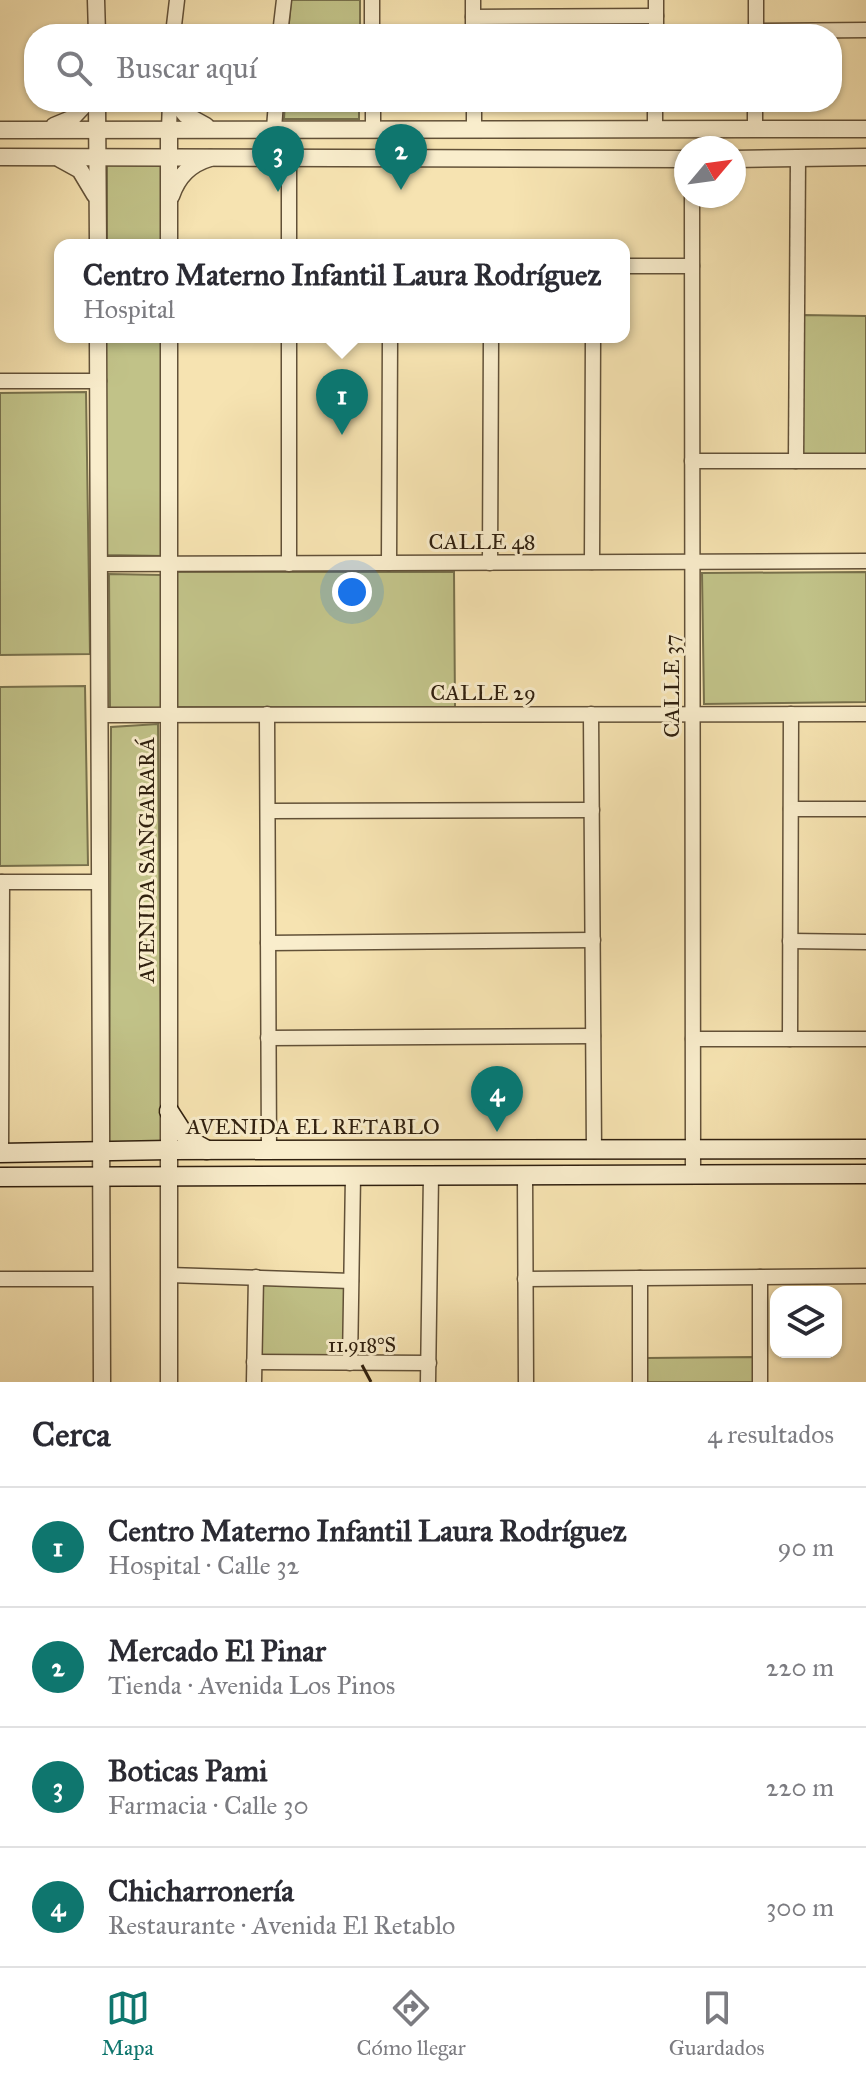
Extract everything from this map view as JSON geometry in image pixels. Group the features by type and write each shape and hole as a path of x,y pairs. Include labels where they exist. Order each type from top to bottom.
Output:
{"main road":[{"path":"169,1111 187,1139 210,1151"},
{"name":"AVENIDA EL RETABLO","path":"0,1153 866,1149"},
{"path":"0,1177 866,1174"}],"street":[{"path":"96,0 97,24"},
{"path":"174,24 177,0"},
{"path":"281,24 284,0"},
{"path":"372,0 372,24"},
{"path":"473,0 473,24"},
{"path":"656,0 656,24"},
{"path":"756,0 756,24"},
{"path":"473,17 656,16"},
{"path":"842,30 866,30"},
{"path":"40,129 71,119 78,112"},
{"path":"97,112 98,239"},
{"path":"169,239 171,112"},
{"path":"184,112 193,120 220,129"},
{"path":"274,129 275,112"},
{"path":"373,112 373,129"},
{"path":"474,112 474,130"},
{"path":"655,112 655,129"},
{"path":"755,112 755,129"},
{"path":"0,130 866,129"},
{"path":"419,157 420,130"},
{"path":"46,156 65,161 86,177 95,192 98,211"},
{"path":"169,209 172,191 187,170 202,161 221,156"},
{"path":"289,156 289,239"},
{"path":"0,157 674,159"},
{"path":"746,159 866,157"},
{"path":"796,461 798,158"},
{"name":"CALLE 37","path":"692,208 693,1175"},
{"path":"630,266 692,266"},
{"name":"AVENIDA SANGARARÁ","path":"98,343 102,1382"},
{"name":"AVENIDA SANGARARÁ","path":"169,343 169,1382"},
{"path":"289,343 289,564"},
{"path":"389,563 390,343"},
{"path":"490,563 491,343"},
{"path":"592,562 593,343"},
{"path":"0,381 99,381"},
{"path":"692,461 866,461"},
{"name":"CALLE 48","path":"99,564 866,561"},
{"path":"267,714 269,1151"},
{"path":"591,714 594,1151"},
{"path":"790,1039 791,714"},
{"name":"CALLE 29","path":"100,715 866,714"},
{"path":"791,809 866,809"},
{"path":"268,811 592,810"},
{"path":"0,1153 1,882 100,882"},
{"path":"268,943 593,940"},
{"path":"790,941 866,942"},
{"path":"268,1038 593,1036"},
{"path":"693,1039 866,1039"},
{"path":"428,1382 431,1175"},
{"path":"350,1363 353,1176"},
{"path":"525,1176 526,1382"},
{"path":"169,1275 351,1281"},
{"path":"525,1279 866,1276"},
{"path":"254,1382 256,1277"},
{"path":"760,1277 760,1382"},
{"path":"640,1278 640,1382"},
{"path":"0,1279 101,1279"},
{"path":"254,1362 429,1363"}],"green space":[{"path":"291,0 360,0 360,24 289,24"},
{"path":"284,112 359,112 359,119 284,119"},
{"path":"107,164 162,164 163,239 107,239"},
{"path":"803,315 866,316 866,457 803,456"},
{"path":"106,343 163,343 163,556 105,555"},
{"path":"86,392 90,654 0,655 0,393"},
{"path":"175,572 454,572 455,707 176,707"},
{"path":"866,572 866,702 704,704 702,573"},
{"path":"109,574 162,575 162,709 110,708"},
{"path":"85,686 88,865 0,866 0,687"},
{"path":"158,724 162,1144 109,1145 111,727"},
{"path":"262,1283 345,1286 344,1359 261,1357"},
{"path":"753,1357 753,1382 647,1382 647,1358"}],"place":[{"name":"Mercado El Pinar","path":"401,190"},
{"name":"Boticas Pami","path":"278,192"},
{"name":"Centro Materno Infantil Laura Rodríguez","path":"342,435"},
{"name":"Chicharronería","path":"497,1132"}]}
